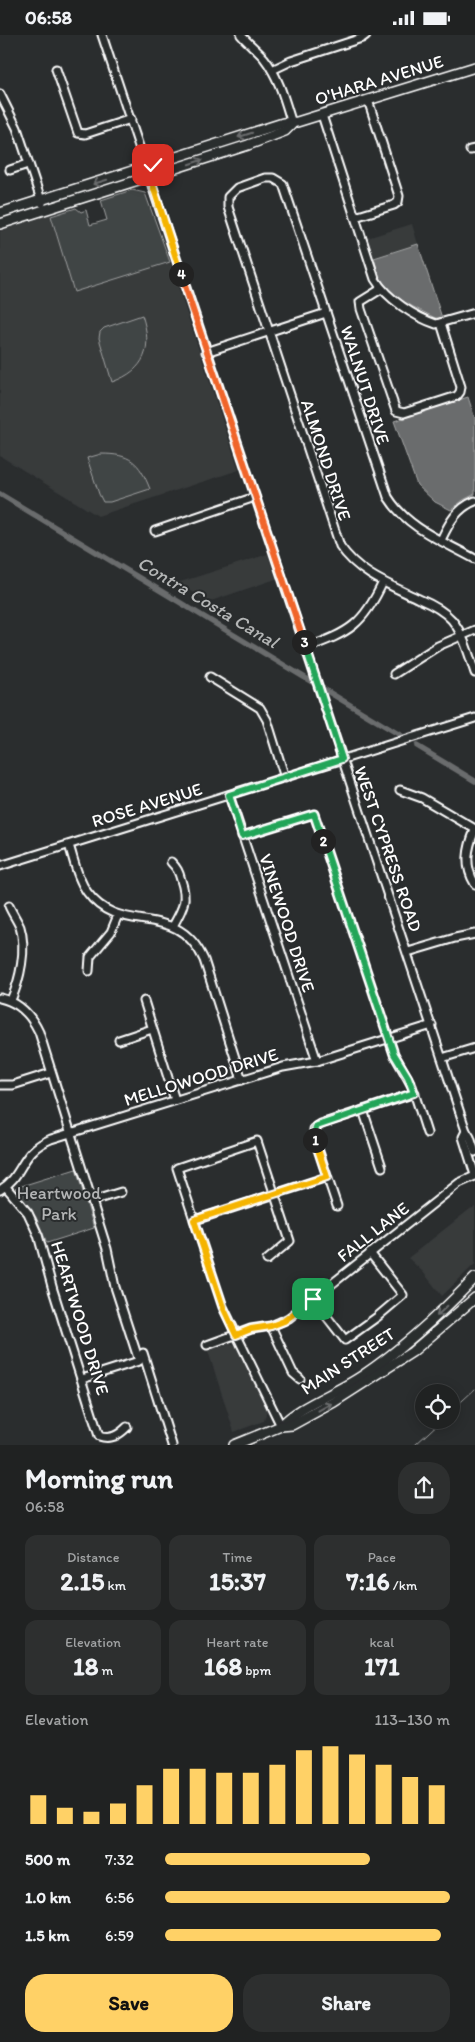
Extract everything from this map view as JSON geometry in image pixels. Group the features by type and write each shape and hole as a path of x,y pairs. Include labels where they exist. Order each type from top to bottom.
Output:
{"main road":[{"name":"O'HARA AVENUE","path":"0,213 283,123 292,124 475,67"},
{"name":"O'HARA AVENUE","path":"0,224 150,177 285,131 292,124"},
{"path":"25,205 32,214"},
{"name":"MAIN STREET","path":"281,1426 289,1416 345,1387 401,1349 475,1278"},
{"name":"MAIN STREET","path":"234,1445 281,1426 292,1425 381,1373 412,1352 475,1298"}],"street":[{"name":"WEST CYPRESS ROAD","path":"102,35 466,1131 475,1152"},
{"path":"241,35 272,70 283,92 292,124"},
{"path":"272,70 290,61 362,38 366,35"},
{"path":"56,69 78,133 85,134 131,119"},
{"path":"0,94 14,122 44,211"},
{"path":"355,217 394,205 398,202 399,196 368,100"},
{"path":"322,115 375,279 381,289 389,297 430,322 440,323 475,313"},
{"path":"10,169 28,163"},
{"name":"ALMOND DRIVE","path":"279,180 265,179 237,188 228,197 228,207 340,546 355,565 383,582 439,609 451,619 461,635 475,673"},
{"name":"WALNUT DRIVE","path":"279,180 286,190 388,497 404,519 416,528 475,559"},
{"path":"381,289 363,299 360,302 360,309 396,411 404,413 456,396 460,392 461,387 440,323"},
{"path":"206,352 326,313"},
{"path":"155,531 255,497"},
{"path":"441,540 453,517 460,509 475,501"},
{"path":"306,648 334,638 351,628 368,611 383,582"},
{"path":"394,674 428,651 475,630"},
{"path":"210,677 260,708 267,720 285,778"},
{"name":"ROSE AVENUE","path":"0,866 475,718"},
{"path":"400,790 422,798 475,829 467,854 467,864 475,884"},
{"name":"VINEWOOD DRIVE","path":"229,795 317,1061"},
{"path":"242,836 314,814 388,1039 394,1054 408,1077 427,1133"},
{"path":"69,845 79,878 86,891 97,904 118,915 157,921 174,926 181,929 194,942 204,960 242,1080"},
{"path":"171,862 178,868 185,891 184,904 174,926"},
{"path":"8,906 20,927 22,938 18,982 11,1000"},
{"path":"89,971 90,957 111,933 118,915"},
{"path":"408,953 475,933"},
{"path":"0,998 11,1000 26,1012 34,1022 107,1249 115,1287 139,1361 82,1379"},
{"path":"144,1001 174,1100"},
{"name":"MELLOWOOD DRIVE","path":"3,1189 16,1176 24,1159 32,1149 41,1143 283,1067 317,1061 432,1025"},
{"path":"119,1040 152,1029"},
{"path":"442,1058 475,1048"},
{"path":"0,1085 14,1085 51,1073"},
{"path":"337,1206 314,1137 314,1129 321,1124 414,1093"},
{"path":"363,1110 382,1167"},
{"name":"WEST CYPRESS ROAD","path":"466,1131 463,1137 475,1176"},
{"path":"267,1260 290,1241 257,1141 177,1168 223,1307 281,1426"},
{"name":"FALL LANE","path":"207,1345 259,1327 271,1326 289,1318 459,1183 475,1176"},
{"path":"194,1220 327,1177"},
{"name":"HEARTWOOD DRIVE","path":"3,1189 28,1213 38,1235 99,1436 107,1439 120,1435 127,1427"},
{"path":"92,1201 121,1192"},
{"path":"313,1299 345,1340 377,1317 403,1295 370,1253"},
{"path":"271,1326 293,1373 300,1379"},
{"path":"142,1353 172,1445"}],"shaded area":[{"path":"50,214 74,292 170,262 239,470 98,516 0,456 0,231"},
{"path":"412,224 418,244 373,258 367,238"},
{"path":"418,244 442,318 435,318 398,298 386,287 377,269 374,258"},
{"path":"468,397 475,419 475,494 463,500 451,510 435,502 417,485 394,421"},
{"path":"268,554 276,579 208,602 177,583"},
{"path":"475,1207 475,1264 442,1296 423,1272 408,1258"},
{"path":"231,1343 236,1346 267,1410 264,1421 234,1432 208,1351"}],"green space":[{"path":"132,190 145,193 170,262 74,292 51,216 76,208 81,212 86,210 90,225 107,220 101,200"},
{"path":"142,315 147,338 144,356 133,371 112,382 99,338 100,332 104,328"},
{"path":"101,454 111,454 132,461 142,472 150,489 110,502 103,502 87,458"},
{"name":"Heartwood Park","path":"76,1169 94,1228 47,1243 36,1217 15,1188"}],"waterway":[{"name":"Contra Costa Canal","path":"0,494 400,735"},
{"name":"Contra Costa Canal","path":"417,746 475,781"},
{"path":"460,1403 475,1389"},
{"path":"415,1445 432,1429"}],"route":[{"path":"153,165 147,167 206,352 342,759 229,795 242,836 314,814 394,1054 408,1077 414,1093 317,1126 314,1129 314,1137 327,1177 194,1220 223,1307 236,1335 251,1329 271,1326 284,1321 313,1299"}]}
